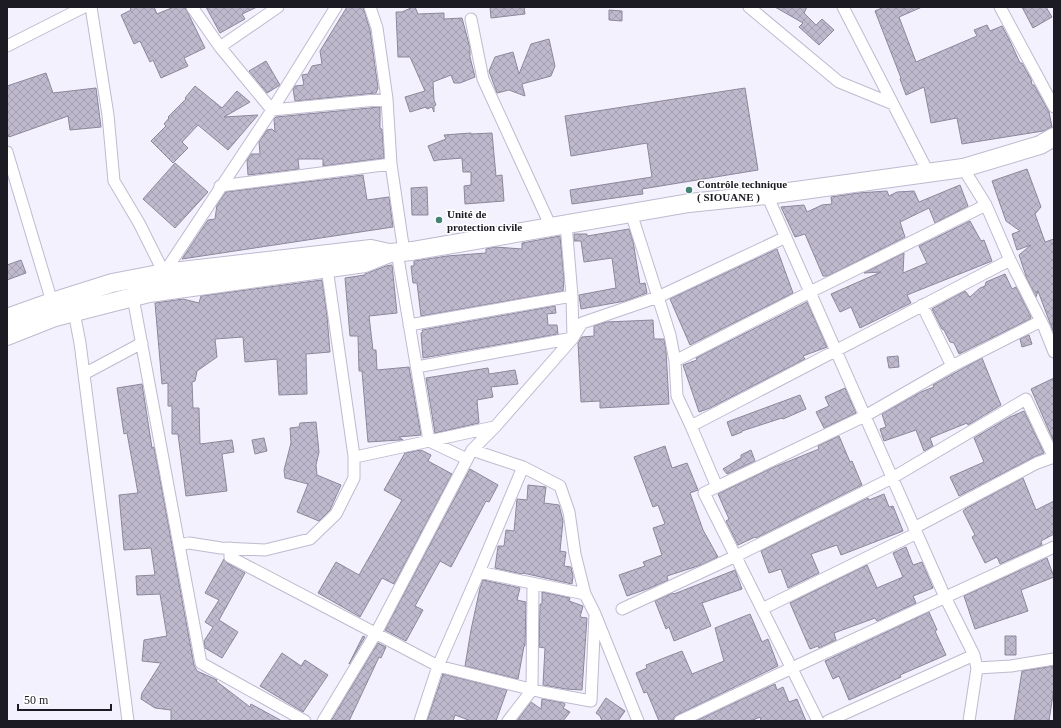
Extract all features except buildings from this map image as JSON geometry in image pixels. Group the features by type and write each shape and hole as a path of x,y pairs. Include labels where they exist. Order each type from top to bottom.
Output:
{"main road":[{"path":"7,318 112,283 149,292 365,263 397,252 688,203 767,195 964,168 1040,146 1054,136"},
{"path":"7,336 55,317 74,312 164,273 371,249 397,252"}],"street":[{"path":"7,46 84,7"},
{"path":"91,7 108,115 114,181 140,223 164,273"},
{"path":"192,7 220,48 272,110"},
{"path":"220,48 278,7"},
{"path":"164,273 220,186 272,110 336,7"},
{"path":"370,7 377,28 387,99 397,252 429,441"},
{"path":"750,7 839,82 893,104"},
{"path":"843,7 928,172"},
{"path":"1000,7 1054,107"},
{"path":"471,18 483,79 559,225 572,296 573,338"},
{"path":"272,110 387,99"},
{"path":"7,152 52,302"},
{"path":"220,186 391,164"},
{"path":"964,168 986,205 1010,260 1041,321 1054,352"},
{"path":"767,195 945,597 974,655 977,668 969,721"},
{"path":"675,361 986,205"},
{"path":"631,213 670,335 675,361 677,396 717,487"},
{"path":"323,721 376,634 470,454 573,338 582,323 658,297 786,238"},
{"path":"691,426 1010,260"},
{"path":"179,545 189,543 230,548 265,550 310,539 336,514 354,478 354,456 327,268"},
{"path":"130,288 142,344 201,663 305,721"},
{"path":"409,325 572,296"},
{"path":"922,306 952,366"},
{"path":"74,312 80,343 128,721"},
{"path":"818,721 704,493 865,416 952,366 1041,321"},
{"path":"417,367 573,338"},
{"path":"84,374 142,344"},
{"path":"622,609 736,556 892,478 1026,399 1054,457 1037,463 916,531 762,609"},
{"path":"354,456 360,456 495,427"},
{"path":"429,441 470,454 523,467 560,486 570,512 575,554 585,594 595,614 638,721"},
{"path":"420,721 438,666 523,467"},
{"path":"680,721 1054,547"},
{"path":"230,548 230,558 438,666 532,690 591,701 595,614"},
{"path":"479,572 585,594"},
{"path":"508,721 532,690 533,584"},
{"path":"828,721 974,655"},
{"path":"977,668 1011,666 1054,659"}],"place":[{"name":"Contrôle technique ( SIOUANE )","path":"689,190"},
{"name":"Unité de protection civile","path":"439,220"}]}
